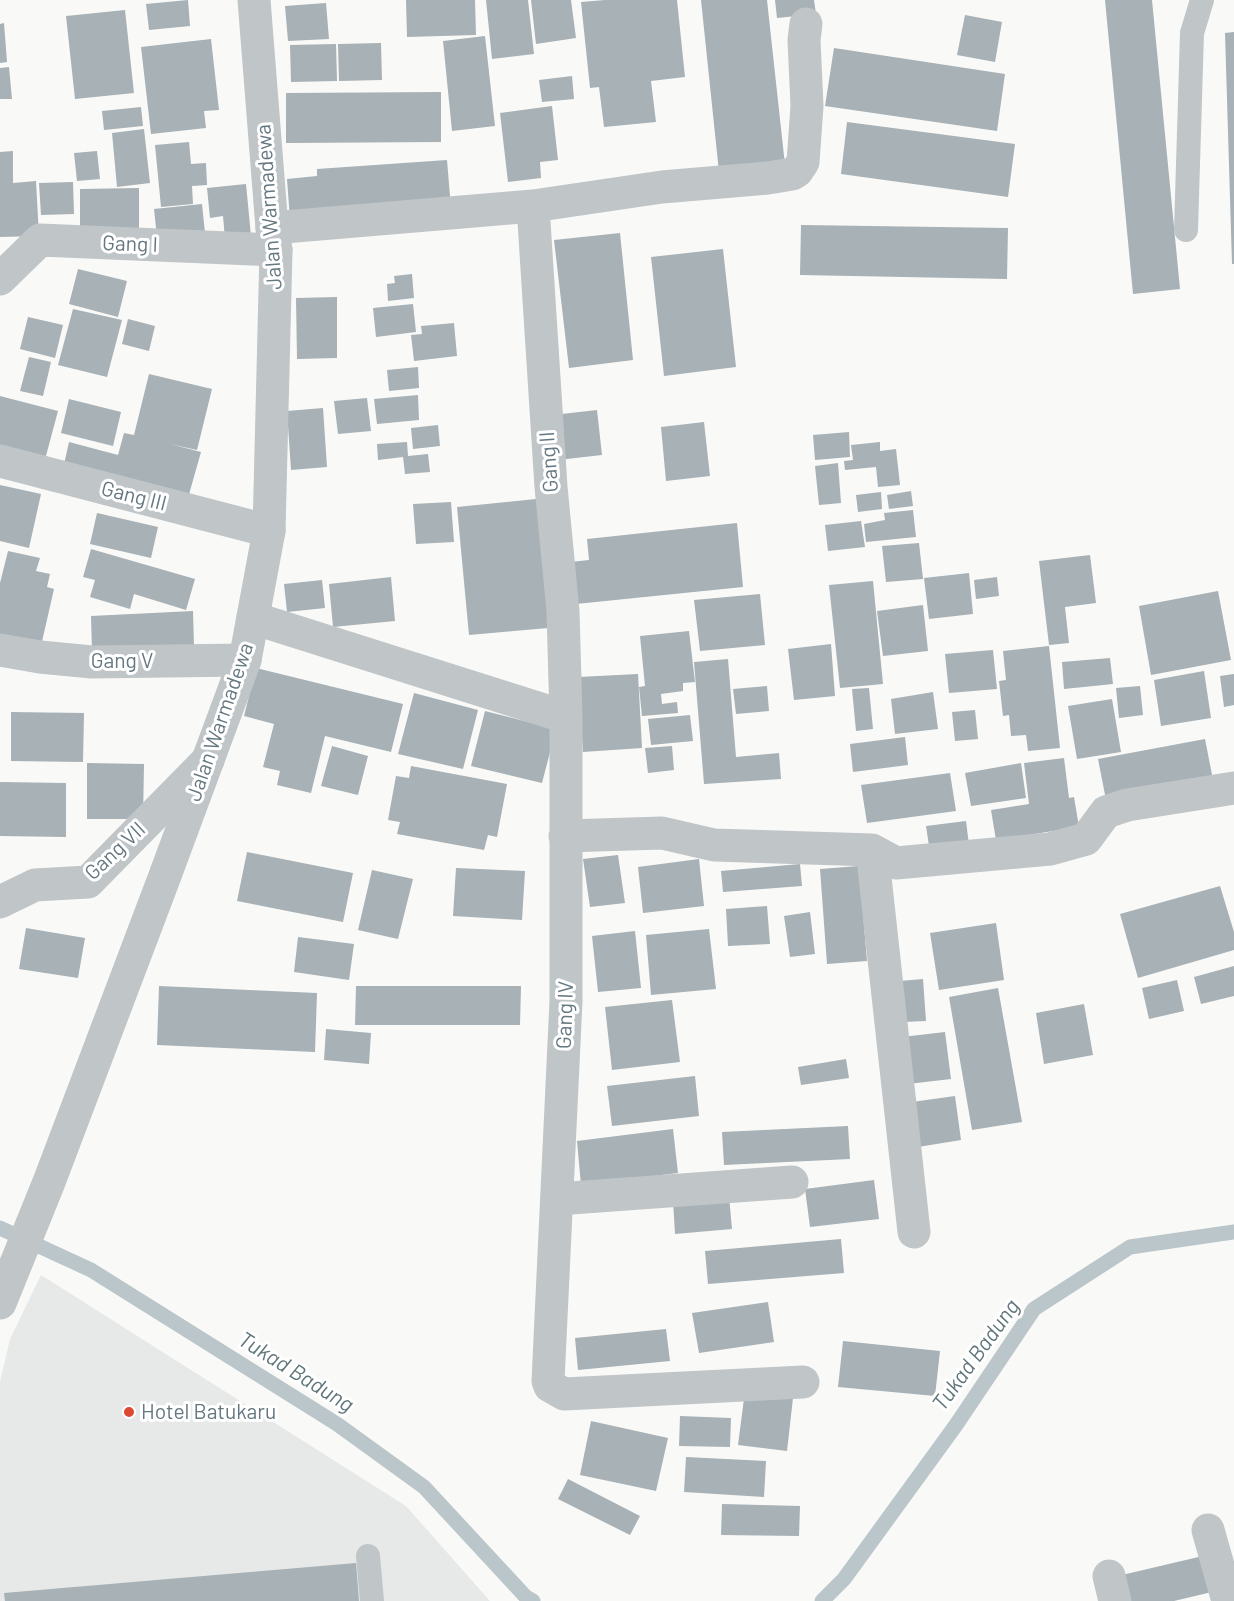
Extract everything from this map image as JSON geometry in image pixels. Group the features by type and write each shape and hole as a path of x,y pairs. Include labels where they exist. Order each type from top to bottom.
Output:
{"street":[{"name":"Jalan Warmadewa","path":"1,1300 49,1182 245,660 269,531 274,239 254,0"},
{"path":"274,239 662,187 782,176 797,171 803,162 807,106 804,40 806,24"},
{"name":"Gang II","path":"533,206 551,487 563,611 566,717"},
{"name":"Gang I","path":"0,279 40,240 274,239"},
{"name":"Gang III","path":"0,461 269,531"},
{"path":"252,618 566,717"},
{"name":"Gang V","path":"0,650 92,662 245,660"},
{"name":"Gang IV","path":"566,717 566,1001 548,1381 550,1386 564,1394 803,1382"},
{"name":"Gang VII","path":"0,902 35,885 88,882 208,760"},
{"path":"565,836 662,833 714,845 872,850 896,864 1050,849 1086,839 1106,812 1127,805 1234,788"},
{"path":"872,850 914,1232"},
{"path":"557,1198 792,1182"},
{"path":"1208,1530 1228,1601"}],"lane":[{"path":"1186,230 1192,33 1202,0"},
{"path":"368,1556 372,1601"}],"shaded area":[{"name":"Hotel Batukaru","path":"41,1275 406,1506 490,1601 0,1601 0,1382 10,1339"}],"building":[{"path":"188,0 190,26 149,30 146,4"},
{"path":"406,0 475,0 476,35 407,37"},
{"path":"486,0 528,0 534,54 492,59"},
{"path":"531,0 571,0 576,38 536,44"},
{"path":"677,0 685,77 651,81 656,122 604,127 599,87 590,88 581,2"},
{"path":"701,0 767,0 785,165 719,172"},
{"path":"775,0 814,0 816,14 777,18"},
{"path":"1105,0 1152,0 1180,289 1133,294"},
{"path":"326,3 329,39 288,41 285,6"},
{"path":"125,10 134,93 75,99 66,16"},
{"path":"965,15 1002,22 995,62 957,55"},
{"path":"4,23 7,62 0,63 0,24"},
{"path":"1234,32 1234,264 1232,264 1225,33"},
{"path":"485,36 495,126 452,131 443,41"},
{"path":"211,39 219,110 204,111 206,128 151,134 141,47"},
{"path":"381,43 382,80 339,81 338,44"},
{"path":"336,44 337,81 291,82 290,45"},
{"path":"834,48 1005,74 997,131 825,106"},
{"path":"9,67 12,99 0,99 0,68"},
{"path":"572,76 574,99 542,102 539,80"},
{"path":"441,92 441,142 286,143 286,93"},
{"path":"552,106 558,160 540,162 541,178 508,182 500,113"},
{"path":"141,107 143,126 104,130 102,111"},
{"path":"847,122 1015,144 1008,197 841,174"},
{"path":"144,129 150,183 117,187 112,133"},
{"path":"189,142 191,164 206,163 207,185 192,186 193,204 161,207 155,145"},
{"path":"13,151 13,183 36,181 39,236 0,237 0,152"},
{"path":"97,151 100,179 77,181 74,153"},
{"path":"447,160 451,208 290,219 287,179 317,176 317,169"},
{"path":"73,182 74,214 41,215 39,183"},
{"path":"246,184 251,236 225,239 223,216 210,218 207,188"},
{"path":"139,188 139,231 80,232 80,189"},
{"path":"202,204 205,233 157,237 154,209"},
{"path":"801,225 1008,228 1007,279 800,275"},
{"path":"620,233 633,360 569,368 554,240"},
{"path":"723,249 736,367 664,376 651,257"},
{"path":"78,269 127,281 118,317 69,304"},
{"path":"412,274 414,298 388,301 387,284 395,283 394,276"},
{"path":"337,297 337,358 297,359 296,298"},
{"path":"413,304 416,332 376,337 373,308"},
{"path":"73,309 122,320 107,377 58,365"},
{"path":"28,317 63,325 55,358 20,349"},
{"path":"128,319 155,326 149,351 122,344"},
{"path":"454,323 457,356 414,361 411,335 422,334 421,326"},
{"path":"29,357 51,362 43,396 20,391"},
{"path":"418,367 419,388 389,391 387,370"},
{"path":"149,374 212,389 197,450 170,444 201,452 186,505 62,473 69,442 118,455 124,433 134,435"},
{"path":"418,395 419,420 377,424 374,399"},
{"path":"0,396 58,411 43,467 0,457"},
{"path":"367,398 371,431 338,434 334,401"},
{"path":"69,399 121,412 113,446 61,433"},
{"path":"323,408 327,467 291,470 287,411"},
{"path":"597,410 602,455 558,460 553,415"},
{"path":"704,422 710,476 666,481 661,427"},
{"path":"438,425 440,446 413,449 411,428"},
{"path":"849,432 850,457 815,460 813,435"},
{"path":"407,442 408,456 428,454 430,472 405,474 403,457 378,460 377,444"},
{"path":"880,442 880,451 896,449 900,485 878,487 876,467 845,470 844,461 853,460 851,445"},
{"path":"838,463 841,503 819,505 815,466"},
{"path":"0,485 41,494 29,548 0,541"},
{"path":"911,491 913,506 889,509 887,495"},
{"path":"881,492 882,509 858,512 856,495"},
{"path":"546,498 559,627 469,635 457,507"},
{"path":"451,502 454,542 416,544 413,504"},
{"path":"913,510 916,537 866,542 864,524 885,520 884,513"},
{"path":"97,513 158,527 151,558 90,544"},
{"path":"861,521 865,547 828,551 825,525"},
{"path":"737,523 743,587 566,605 561,563 589,560 587,539"},
{"path":"919,543 923,579 886,582 882,546"},
{"path":"91,549 195,579 186,610 134,594 130,609 90,597 95,580 83,577"},
{"path":"8,551 40,558 36,571 50,574 47,587 54,589 41,646 0,636 0,583"},
{"path":"1090,555 1096,603 1065,607 1069,643 1049,645 1039,561"},
{"path":"969,573 973,614 929,619 924,578"},
{"path":"391,577 395,621 333,627 329,584"},
{"path":"997,577 999,596 976,599 974,580"},
{"path":"322,580 325,608 287,612 284,584"},
{"path":"873,581 883,684 840,688 829,585"},
{"path":"1218,591 1231,660 1151,675 1139,606"},
{"path":"760,594 765,645 700,651 694,600"},
{"path":"923,605 928,651 883,656 877,611"},
{"path":"193,611 194,647 92,651 91,616"},
{"path":"689,631 695,682 683,683 683,691 661,694 662,704 677,702 678,713 642,716 639,687 645,686 640,636"},
{"path":"831,644 835,696 794,700 788,649"},
{"path":"1049,646 1060,748 1028,751 1026,735 1011,736 1009,715 1003,716 999,681 1006,680 1003,651"},
{"path":"993,650 997,689 949,693 945,654"},
{"path":"1110,658 1113,684 1064,689 1062,662"},
{"path":"728,659 736,757 779,753 781,779 704,784 694,662"},
{"path":"256,668 403,704 391,752 325,736 311,793 277,785 280,771 263,767 274,724 244,716"},
{"path":"1204,671 1211,718 1161,726 1154,680"},
{"path":"638,674 642,748 583,752 578,677"},
{"path":"1234,674 1234,705 1224,707 1220,676"},
{"path":"767,686 769,711 736,714 733,689"},
{"path":"1140,686 1143,715 1119,718 1116,688"},
{"path":"869,688 873,729 856,731 852,689"},
{"path":"933,692 938,729 895,734 891,699"},
{"path":"414,693 478,710 463,769 398,754"},
{"path":"1112,699 1121,752 1077,759 1068,706"},
{"path":"975,710 978,739 955,741 952,712"},
{"path":"485,711 556,729 542,783 471,766"},
{"path":"11,712 84,713 83,762 11,761"},
{"path":"690,715 693,741 651,745 648,719"},
{"path":"905,737 908,765 853,772 850,744"},
{"path":"1205,739 1214,785 1107,805 1098,759"},
{"path":"332,746 368,756 358,795 321,786"},
{"path":"672,746 674,770 648,773 645,748"},
{"path":"1064,758 1069,798 1074,797 1079,827 996,840 991,810 1029,804 1024,763"},
{"path":"87,763 144,764 143,819 87,819"},
{"path":"1021,763 1026,798 971,806 965,773"},
{"path":"411,766 507,784 497,837 488,835 484,850 397,834 400,822 388,820 396,776 409,778"},
{"path":"950,773 956,811 867,823 861,785"},
{"path":"0,782 66,783 66,837 0,836"},
{"path":"966,821 970,853 931,859 926,826"},
{"path":"247,852 353,873 343,922 237,901"},
{"path":"618,855 625,903 590,907 583,859"},
{"path":"699,859 704,906 643,913 638,867"},
{"path":"800,864 802,886 723,892 721,871"},
{"path":"859,866 867,961 827,964 820,869"},
{"path":"456,868 525,871 522,920 453,916"},
{"path":"372,870 413,879 398,939 358,930"},
{"path":"1220,886 1234,932 1234,950 1138,978 1120,914"},
{"path":"767,906 770,944 728,946 726,909"},
{"path":"810,912 815,954 790,957 784,916"},
{"path":"996,923 1004,980 939,990 930,933"},
{"path":"26,928 85,938 78,978 19,969"},
{"path":"709,929 716,989 651,995 646,935"},
{"path":"635,931 641,988 598,992 592,936"},
{"path":"298,937 354,944 349,980 294,972"},
{"path":"1234,966 1234,996 1201,1004 1194,977"},
{"path":"923,979 926,1021 903,1022 900,981"},
{"path":"1177,980 1184,1011 1149,1019 1142,988"},
{"path":"159,986 317,993 315,1052 157,1045"},
{"path":"356,986 521,986 520,1025 355,1025"},
{"path":"998,988 1022,1122 972,1130 949,997"},
{"path":"672,1000 680,1062 612,1070 605,1007"},
{"path":"1084,1004 1093,1055 1044,1064 1036,1013"},
{"path":"326,1029 371,1033 369,1064 324,1060"},
{"path":"945,1032 951,1079 908,1084 902,1037"},
{"path":"846,1059 849,1078 801,1085 798,1067"},
{"path":"695,1076 699,1116 612,1126 607,1086"},
{"path":"955,1096 961,1140 918,1147 912,1102"},
{"path":"848,1126 850,1159 724,1165 722,1132"},
{"path":"673,1129 678,1173 581,1185 577,1141"},
{"path":"874,1180 879,1219 810,1227 805,1189"},
{"path":"729,1196 732,1229 675,1234 673,1201"},
{"path":"841,1239 844,1273 708,1284 705,1251"},
{"path":"768,1302 774,1342 699,1353 692,1313"},
{"path":"666,1329 670,1361 578,1370 575,1338"},
{"path":"843,1341 940,1351 935,1396 838,1387"},
{"path":"745,1391 793,1398 787,1451 738,1445"},
{"path":"680,1416 731,1418 730,1447 679,1446"},
{"path":"591,1421 668,1438 656,1491 580,1475"},
{"path":"686,1457 766,1461 764,1497 684,1492"},
{"path":"568,1479 640,1516 630,1535 558,1499"},
{"path":"722,1504 800,1506 799,1536 721,1535"},
{"path":"1207,1555 1216,1591 1174,1601 1128,1601 1122,1575"},
{"path":"356,1563 359,1601 5,1601 4,1593"}],"waterway":[{"name":"Tukad Badung","path":"0,1228 91,1270 337,1424 424,1487 526,1597 533,1601"},
{"name":"Tukad Badung","path":"822,1601 844,1579 956,1425 1034,1309 1130,1247 1234,1232"}],"place":[{"name":"Hotel Batukaru","path":"129,1412"}]}
